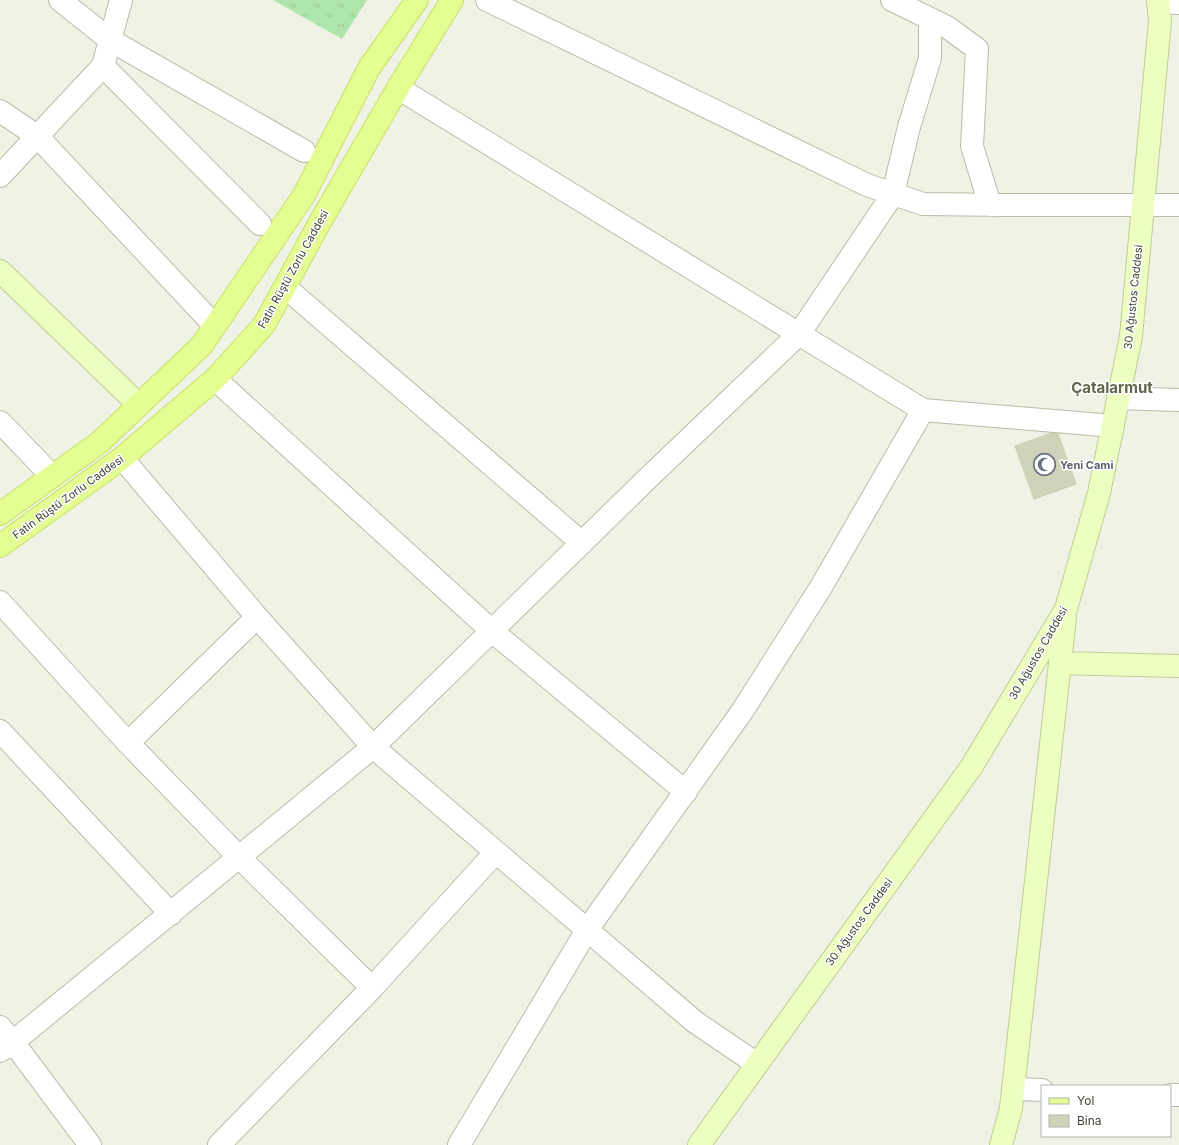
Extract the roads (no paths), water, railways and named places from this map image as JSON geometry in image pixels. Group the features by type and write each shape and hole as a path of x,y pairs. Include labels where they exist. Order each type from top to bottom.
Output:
{"main road":[{"path":"0,514 100,442 202,345 304,195 369,68 416,0"},
{"name":"Fatin Rüştü Zorlu Caddesi","path":"0,546 122,458 215,379 264,325 320,222 398,88 452,0"},
{"name":"30 Ağustos Caddesi","path":"698,1145 972,766 1066,609 1099,493 1131,336 1160,21 1165,1"},
{"path":"0,271 138,405"},
{"path":"1001,1145 1011,1108 1066,609"},
{"path":"1060,663 1179,666"}],"street":[{"path":"60,0 110,40 304,151"},
{"path":"0,176 104,66 121,0"},
{"path":"487,0 867,185 923,204 1179,205"},
{"path":"892,0 947,27 976,49 972,146 990,205"},
{"path":"90,1145 4,1040 171,914 373,747 799,334 893,194 909,127 930,58 930,19"},
{"path":"104,66 260,224"},
{"path":"398,88 923,410 1113,426"},
{"path":"0,110 38,136 214,326"},
{"path":"286,287 582,543"},
{"path":"215,379 492,631 686,792"},
{"path":"1118,398 1179,400"},
{"path":"459,1145 587,930 743,710 821,587 923,410"},
{"path":"0,422 52,476"},
{"path":"122,458 257,617 373,747 695,1022 757,1064"},
{"path":"0,602 128,743 372,988"},
{"path":"128,743 257,617"},
{"path":"0,731 171,914"},
{"path":"219,1145 372,988 496,852"},
{"path":"1013,1089 1041,1090"}],"place":[{"name":"Yeni Cami","path":"1045,465"}],"district":[{"name":"Çatalarmut","path":"1112,388"}]}
